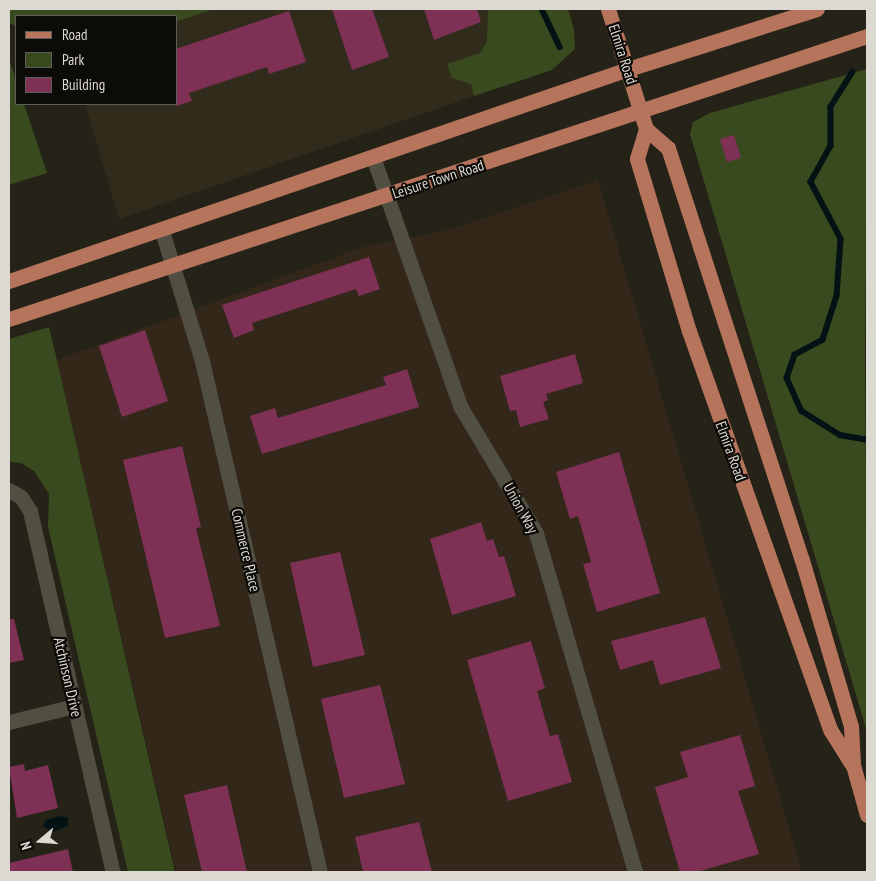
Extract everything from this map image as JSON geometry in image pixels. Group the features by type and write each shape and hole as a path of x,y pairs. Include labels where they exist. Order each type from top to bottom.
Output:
{"main road":[{"name":"Elmira Road","path":"608,9 646,129 638,159 689,331 832,731 853,765"},
{"path":"9,281 162,231 628,69 817,9"},
{"name":"Leisure Town Road","path":"9,319 387,196 867,36"},
{"name":"Elmira Road","path":"646,129 668,148 800,551 851,726 853,765 867,815"}],"street":[{"name":"Union Way","path":"373,157 460,406 536,533 635,872"},
{"name":"Commerce Place","path":"162,231 174,266 214,414 320,872"},
{"name":"Atchinson Drive","path":"9,490 20,497 30,511 113,872"},
{"path":"9,722 74,706"}],"shaded area":[{"path":"214,9 488,9 490,19 487,41 480,53 471,84 474,96 119,219 85,105 178,105 178,21"},
{"path":"598,180 802,872 176,872 57,360 366,246 449,230"},
{"path":"61,816 68,818 68,826 53,832 43,826 46,820"}],"green space":[{"path":"9,9 214,9 178,21 178,15 15,15 15,26 9,22"},
{"path":"488,9 568,9 574,29 575,49 552,70 474,96 471,84 452,78 447,64 480,53 487,41"},
{"path":"9,58 15,77 15,105 24,105 47,173 9,185"},
{"path":"867,69 865,356 867,732 690,134 693,122 710,113"},
{"path":"49,327 175,872 128,872 48,527 49,494 34,471 21,463 9,462 9,339"}],"building":[{"path":"332,9 372,9 389,57 352,70"},
{"path":"424,9 477,9 481,22 434,40"},
{"path":"289,11 306,62 269,74 267,67 189,93 192,101 176,106 178,105 178,48"},
{"path":"734,135 741,158 727,162 720,139"},
{"path":"369,257 380,289 359,296 356,289 252,323 254,330 234,338 222,305"},
{"path":"145,330 168,401 122,417 99,346"},
{"path":"575,354 583,383 546,394 548,400 543,402 549,419 520,427 516,410 510,411 500,376"},
{"path":"407,369 419,407 262,454 250,416 275,408 278,418 386,385 383,377"},
{"path":"182,446 201,527 196,528 220,626 165,638 123,460"},
{"path":"619,452 660,593 597,612 583,564 591,562 578,516 570,519 556,472"},
{"path":"481,522 487,541 493,539 499,557 504,556 516,596 452,615 430,539"},
{"path":"340,552 365,655 313,667 290,563"},
{"path":"705,617 721,668 660,685 653,660 620,670 611,641"},
{"path":"9,619 14,619 24,660 9,663"},
{"path":"531,641 545,688 537,691 550,736 558,734 572,782 508,801 467,660"},
{"path":"380,685 405,784 344,798 321,699"},
{"path":"740,735 755,786 738,791 759,854 697,872 680,872 655,787 688,777 680,752"},
{"path":"24,764 25,771 48,765 58,808 17,818 9,767"},
{"path":"227,785 247,872 202,872 184,795"},
{"path":"419,822 432,872 363,872 355,837"},
{"path":"68,849 73,872 9,872 9,863"}],"waterway":[{"path":"542,9 560,47"},
{"path":"853,72 831,107 831,146 811,182 841,239 837,296 823,340 795,355 787,378 802,411 840,435 867,440"}]}
